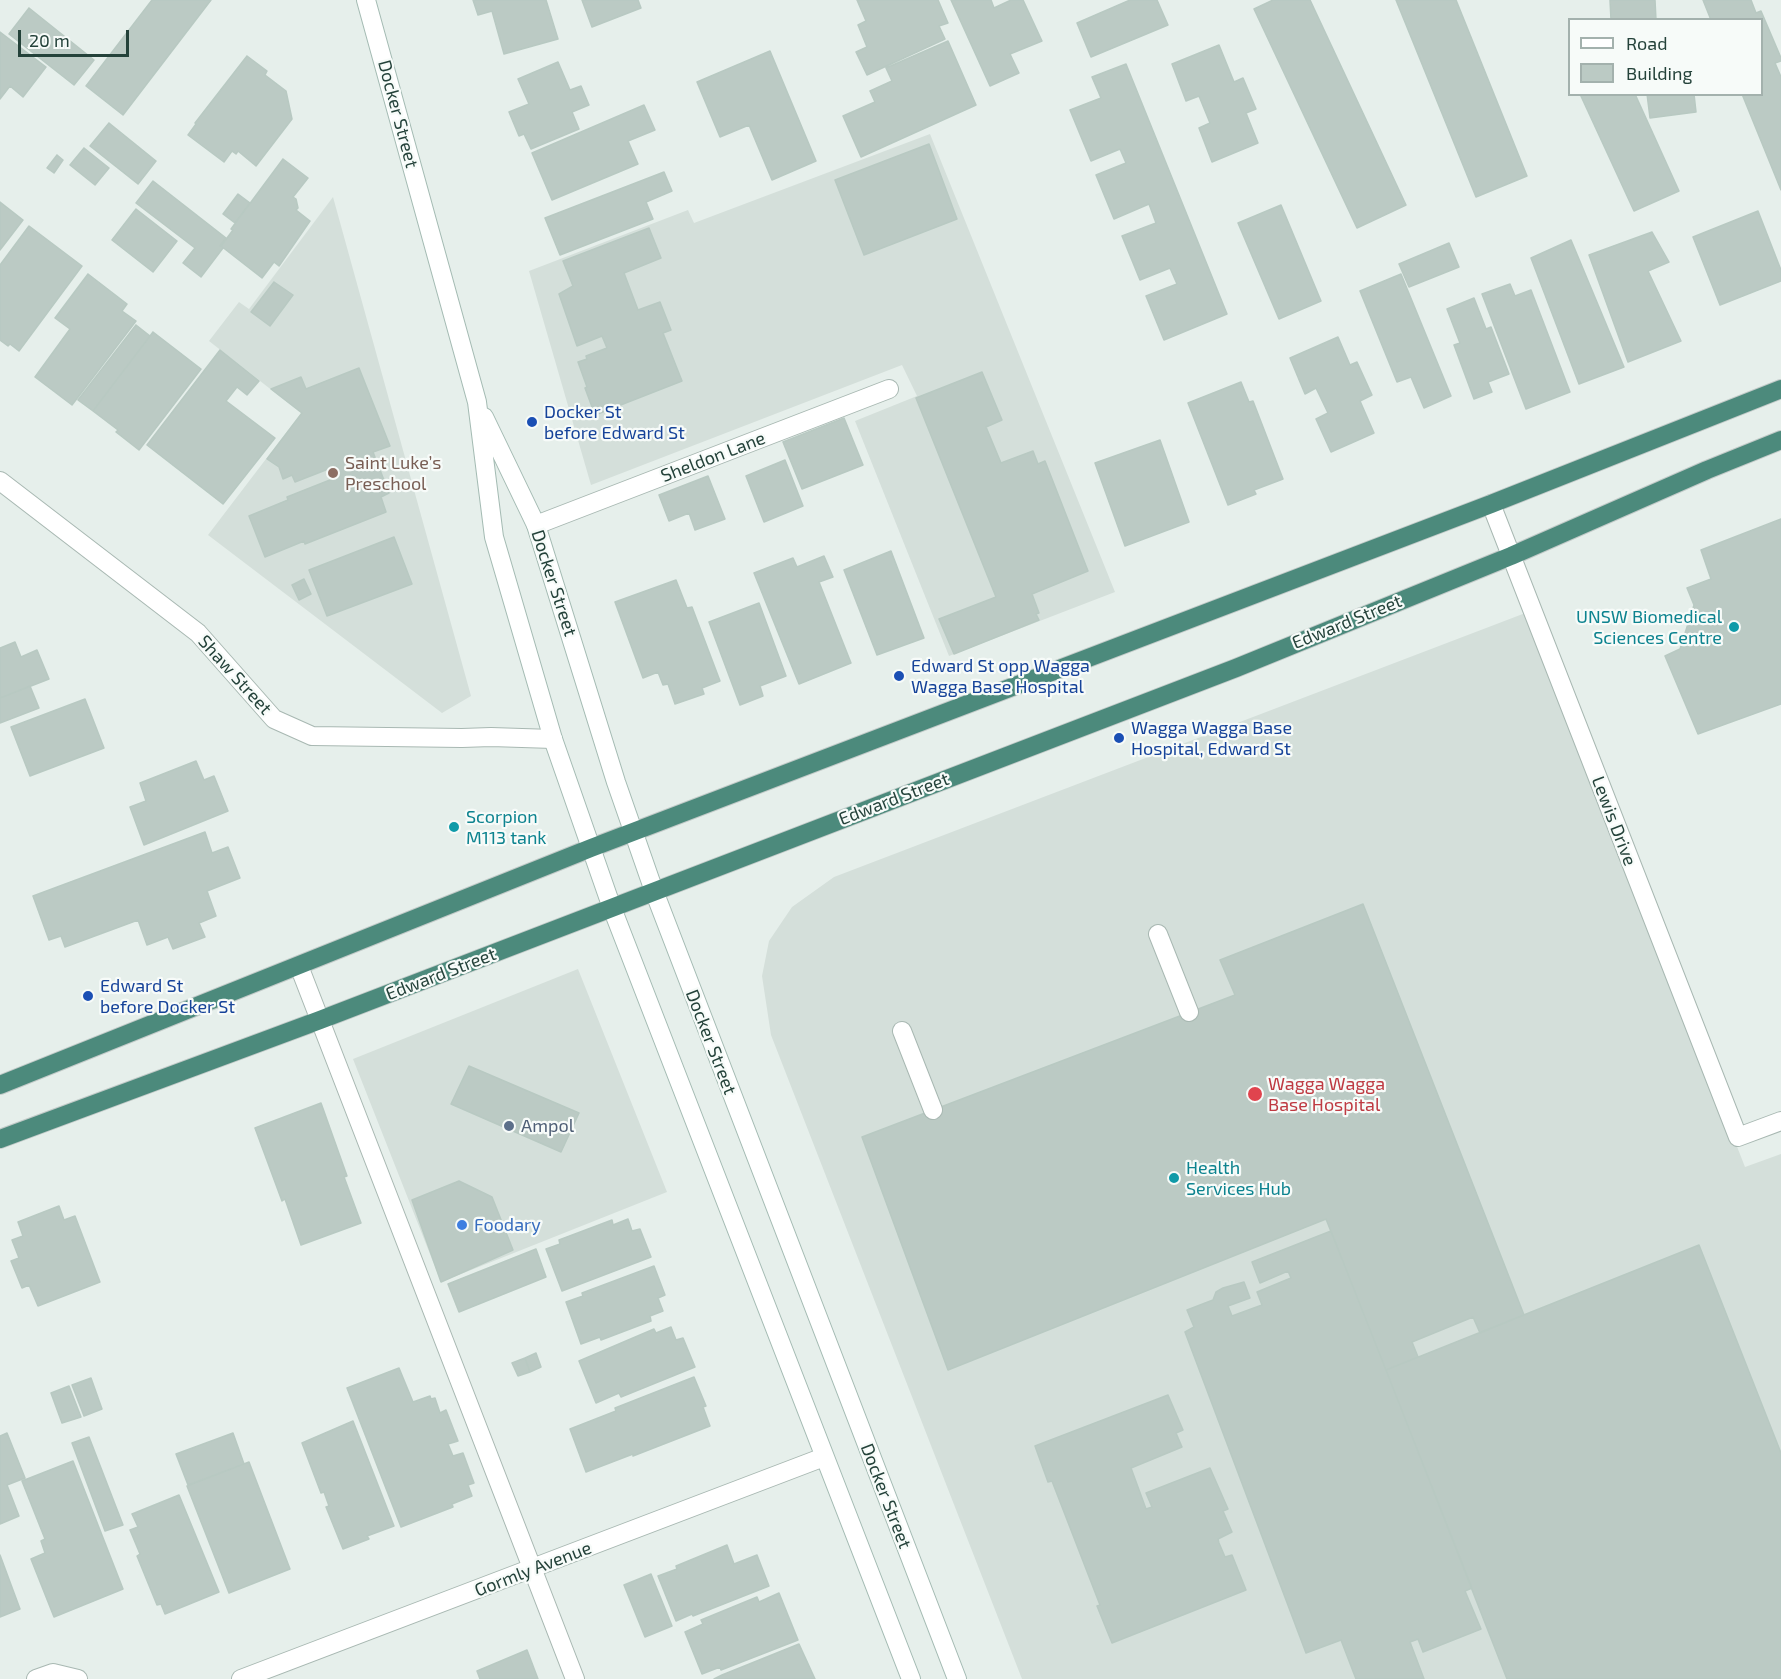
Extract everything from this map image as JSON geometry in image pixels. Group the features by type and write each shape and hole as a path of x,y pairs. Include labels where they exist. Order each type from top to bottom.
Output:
{"highway":[{"path":"0,1085 591,848 1491,504 1781,389"},
{"name":"Edward Street","path":"0,1139 320,1020 1236,668 1511,556 1781,440"}],"main road":[{"name":"Docker Street","path":"366,0 477,402 494,537 553,739 612,908 911,1679"},
{"name":"Sheldon Lane","path":"536,525 889,389"},
{"name":"Docker Street","path":"477,402 536,525 616,782 654,891 957,1679"},
{"name":"Shaw Street","path":"0,481 198,633 274,719 312,736 553,739"},
{"name":"Lewis Drive","path":"1491,504 1738,1137 1781,1121"},
{"path":"1158,934 1190,1012"},
{"path":"299,966 575,1679"},
{"path":"902,1031 933,1110"},
{"name":"Gormly Avenue","path":"242,1679 824,1457"},
{"path":"36,1679 53,1673 78,1679"}],"shaded area":[{"path":"930,134 1115,592 949,656 855,421 917,396 902,365 591,485 529,271 688,210 694,223"},
{"name":"Saint Luke’s Preschool","path":"333,197 471,696 442,713 208,535 301,413 209,341 239,302 249,309"},
{"name":"Wagga Wagga Base Hospital","path":"1528,612 1745,1167 1781,1154 1781,1679 1022,1679 771,1035 762,976 769,941 792,907 834,877"},
{"name":"Ampol","path":"578,969 667,1192 441,1282 353,1059"}],"building":[{"path":"152,0 211,0 123,115 86,86"},
{"path":"473,0 546,0 558,39 504,54 492,11 478,15"},
{"path":"582,0 638,0 641,8 592,27"},
{"path":"857,0 938,0 948,23 939,26 945,39 867,75 856,52 867,47 858,25 866,21"},
{"path":"951,0 991,0 994,8 1011,0 1023,0 1042,41 1010,54 1019,73 990,86"},
{"path":"1130,0 1157,0 1168,25 1091,57 1077,23"},
{"path":"1273,0 1310,0 1406,205 1357,228 1254,9"},
{"path":"1396,0 1456,0 1527,176 1476,197"},
{"path":"1610,0 1655,0 1656,18 1611,18"},
{"path":"1703,0 1751,0 1756,13 1761,11 1781,58 1781,61 1775,63 1781,77 1781,190 1743,96 1763,96 1763,18 1710,18"},
{"path":"29,8 94,60 74,85 9,34"},
{"path":"0,32 46,67 23,97 10,86 0,99"},
{"path":"948,41 976,105 861,157 843,116 875,102 870,91 892,81 886,68"},
{"path":"1219,45 1234,82 1243,78 1256,109 1246,113 1258,143 1212,162 1199,128 1210,123 1199,96 1186,101 1172,64"},
{"path":"770,51 816,161 772,180 749,125 720,137 697,82"},
{"path":"247,56 267,71 265,75 286,91 292,119 256,166 238,151 236,154 232,151 224,162 188,135"},
{"path":"558,62 570,90 581,86 589,105 572,112 579,129 531,149 524,134 519,136 509,112 529,104 518,79"},
{"path":"1126,64 1227,314 1164,340 1146,296 1177,284 1170,268 1140,280 1122,236 1156,223 1149,204 1114,219 1096,175 1126,163 1120,149 1091,161 1070,110 1101,98 1092,77"},
{"path":"1581,96 1636,96 1679,191 1634,211"},
{"path":"1647,96 1694,96 1696,112 1650,118"},
{"path":"644,105 655,130 628,141 638,164 552,200 532,153"},
{"path":"109,123 156,161 138,184 90,146"},
{"path":"929,144 957,219 864,255 835,180"},
{"path":"84,148 109,168 95,185 70,165"},
{"path":"57,155 63,160 54,173 47,168"},
{"path":"283,159 308,178 293,197 296,199 298,208 296,210 310,221 279,266 274,262 262,278 221,246"},
{"path":"664,172 672,191 646,202 653,219 560,255 545,218"},
{"path":"153,181 226,238 220,246 223,248 201,277 183,263 195,248 136,203"},
{"path":"238,194 250,203 235,223 223,214"},
{"path":"0,202 23,220 0,250"},
{"path":"1281,205 1321,301 1279,319 1238,223"},
{"path":"136,209 177,241 153,272 112,240"},
{"path":"1758,211 1781,270 1781,281 1720,305 1693,237"},
{"path":"29,226 82,266 19,351 0,340 0,265"},
{"path":"649,228 661,258 624,273 638,310 660,302 671,330 663,333 682,381 595,415 578,362 587,359 586,356 607,348 602,336 577,346 559,294 573,286 563,261"},
{"path":"1652,232 1669,262 1648,271 1681,341 1628,362 1589,255"},
{"path":"1571,240 1624,367 1579,384 1531,258"},
{"path":"1449,243 1459,267 1409,287 1399,264"},
{"path":"88,274 127,304 122,311 136,321 72,405 35,377 70,329 55,318"},
{"path":"1401,274 1451,396 1424,408 1411,377 1397,382 1360,291"},
{"path":"274,282 293,295 270,326 251,312"},
{"path":"1510,284 1515,296 1531,290 1570,392 1526,409 1482,294"},
{"path":"1474,298 1486,329 1491,327 1509,374 1488,382 1492,392 1474,399 1454,345 1460,343 1447,309"},
{"path":"136,325 150,336 93,411 78,400"},
{"path":"153,332 201,369 139,450 93,411"},
{"path":"1338,337 1350,365 1357,362 1372,395 1360,401 1374,433 1331,452 1316,419 1328,413 1316,388 1305,394 1290,358"},
{"path":"220,350 259,381 247,395 237,387 226,401 275,438 223,504 147,445"},
{"path":"359,368 390,446 373,452 389,493 381,497 386,512 265,557 249,516 288,500 287,497 340,476 336,466 295,482 292,475 283,479 279,467 267,459 302,413 271,389 301,377 306,389"},
{"path":"982,372 1002,420 986,427 1001,463 1033,451 1038,464 1045,461 1088,571 1032,594 1039,613 1036,614 1039,620 954,654 939,619 996,597 916,398"},
{"path":"1241,382 1249,402 1253,401 1283,479 1254,490 1256,494 1228,505 1188,403"},
{"path":"844,418 863,465 802,489 783,442"},
{"path":"1160,440 1189,522 1125,546 1095,463"},
{"path":"785,460 803,506 764,522 746,476"},
{"path":"708,476 725,519 695,530 689,513 669,521 659,495"},
{"name":"UNSW Biomedical Sciences Centre","path":"1781,519 1781,704 1698,734 1665,656 1680,649 1694,605 1687,588 1711,579 1701,550"},
{"path":"394,537 412,584 327,616 309,570"},
{"path":"891,551 924,638 877,655 844,570"},
{"path":"824,556 833,577 819,582 851,663 799,684 754,573 793,558 797,567"},
{"path":"304,579 311,594 299,600 292,585"},
{"path":"676,580 687,608 692,607 720,681 702,688 704,694 675,704 668,684 663,685 658,672 643,678 615,602"},
{"path":"759,603 786,676 760,686 763,696 740,705 709,622"},
{"path":"15,642 21,657 37,650 49,679 0,698 0,648"},
{"path":"30,686 39,708 0,723 0,698"},
{"path":"85,699 104,748 30,776 11,727"},
{"path":"196,761 204,780 214,776 228,811 144,845 130,807 146,801 140,783"},
{"path":"205,832 212,853 228,847 240,878 207,891 216,916 199,923 205,937 173,949 168,937 147,945 138,920 65,947 61,936 49,940 33,896"},
{"name":"Health Services Hub","path":"1363,904 1524,1315 1480,1333 1473,1317 1412,1342 1418,1357 1386,1370 1326,1219 948,1370 862,1137 1235,995 1220,960"},
{"path":"469,1066 579,1113 561,1152 451,1104"},
{"path":"321,1103 361,1223 301,1245 285,1199 282,1201 255,1128"},
{"name":"Foodary","path":"459,1181 492,1197 513,1250 441,1282 412,1200"},
{"path":"59,1206 64,1220 75,1216 100,1282 38,1306 29,1285 22,1288 11,1261 19,1258 12,1240 23,1236 18,1222"},
{"path":"628,1219 632,1231 640,1229 651,1257 562,1291 546,1249 560,1244 559,1240 612,1220 613,1225"},
{"path":"1331,1231 1472,1588 1465,1591 1481,1629 1423,1652 1418,1639 1410,1642 1424,1679 1356,1679 1341,1640 1306,1653 1185,1332 1194,1327 1187,1310 1213,1300 1216,1292 1223,1288 1244,1282 1250,1298 1228,1306 1232,1316 1262,1305 1257,1292 1291,1278 1288,1271 1260,1283 1252,1262"},
{"path":"1699,1245 1781,1453 1781,1679 1507,1679 1386,1370"},
{"path":"536,1249 546,1277 459,1312 448,1284"},
{"path":"654,1266 665,1295 658,1298 663,1311 650,1316 651,1321 601,1340 600,1337 581,1344 566,1302 583,1296 582,1293"},
{"path":"671,1327 676,1340 683,1338 695,1367 621,1397 619,1393 596,1403 579,1361 654,1329 656,1333"},
{"path":"536,1353 541,1367 530,1372 525,1358"},
{"path":"525,1358 530,1372 518,1376 512,1363"},
{"path":"399,1368 413,1402 430,1396 431,1399 435,1398 440,1413 446,1410 458,1441 448,1444 453,1456 463,1453 474,1483 468,1485 472,1496 452,1504 453,1507 401,1527 347,1388"},
{"path":"694,1377 706,1406 703,1407 710,1426 586,1472 570,1429 616,1411 615,1408"},
{"path":"91,1378 102,1409 84,1416 72,1385"},
{"path":"69,1386 81,1417 62,1423 51,1393"},
{"path":"1168,1395 1183,1430 1176,1433 1182,1447 1131,1468 1146,1509 1152,1507 1146,1493 1210,1468 1228,1509 1223,1511 1232,1532 1218,1539 1219,1543 1225,1557 1232,1555 1246,1590 1112,1643 1097,1606 1100,1605 1052,1481 1048,1482 1035,1446"},
{"path":"353,1421 394,1526 367,1536 369,1539 343,1549 326,1507 329,1506 324,1492 321,1493 302,1443"},
{"path":"7,1433 25,1478 7,1485 19,1516 0,1524 0,1436"},
{"path":"233,1433 244,1464 188,1485 176,1454"},
{"path":"89,1437 123,1525 105,1531 72,1443"},
{"path":"73,1461 123,1589 54,1617 31,1559 45,1553 41,1541 45,1539 22,1481"},
{"path":"249,1462 290,1569 229,1593 187,1486"},
{"path":"179,1495 219,1592 165,1614 161,1604 157,1605 137,1556 140,1554 130,1530 138,1527 132,1514"},
{"path":"727,1545 734,1564 757,1555 769,1586 676,1621 658,1576"},
{"path":"0,1555 20,1609 0,1617"},
{"path":"651,1574 672,1626 645,1637 624,1585"},
{"path":"779,1593 798,1640 721,1670 720,1667 702,1674 685,1632 703,1624 701,1620 757,1597 759,1602"},
{"path":"799,1644 815,1679 714,1679 722,1675"},
{"path":"527,1650 538,1679 480,1679 477,1671"}],"place":[{"name":"Docker St before Edward St","path":"532,422"},
{"name":"Saint Luke’s Preschool","path":"333,473"},
{"name":"UNSW Biomedical Sciences Centre","path":"1734,627"},
{"name":"Edward St opp Wagga Wagga Base Hospital","path":"899,676"},
{"name":"Wagga Wagga Base Hospital, Edward St","path":"1119,738"},
{"name":"Scorpion M113 tank","path":"454,827"},
{"name":"Edward St before Docker St","path":"88,996"},
{"name":"Wagga Wagga Base Hospital","path":"1255,1094"},
{"name":"Ampol","path":"509,1126"},
{"name":"Health Services Hub","path":"1174,1178"},
{"name":"Foodary","path":"462,1225"}]}
